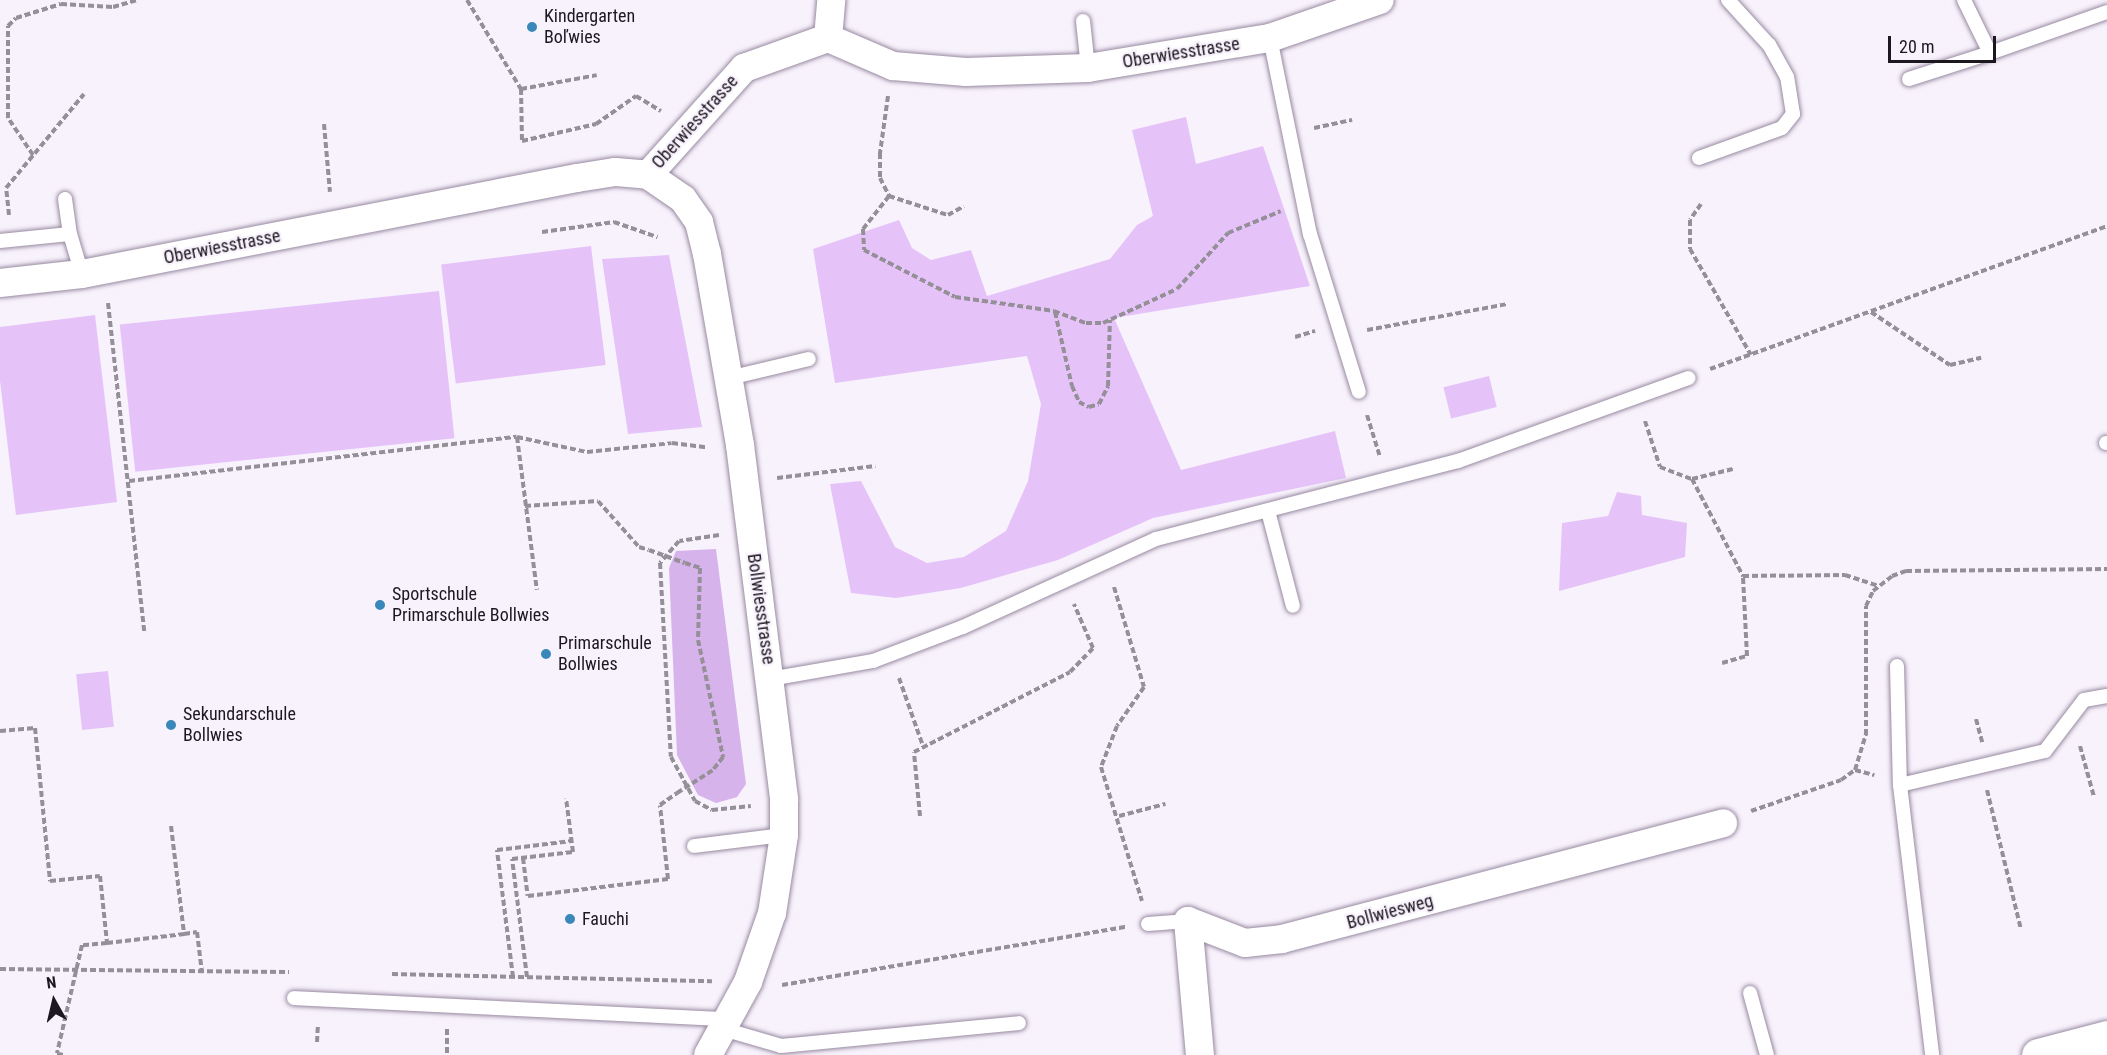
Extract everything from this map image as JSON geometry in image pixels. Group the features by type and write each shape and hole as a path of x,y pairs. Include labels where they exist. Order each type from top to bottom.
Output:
{"main road":[{"path":"2038,1055 2107,1038"}],"street":[{"path":"828,38 831,0"},
{"name":"Oberwiesstrasse","path":"0,283 93,271 577,178 616,172 648,175 744,68 828,38 894,66 966,72 1088,68 1270,38 1380,0"},
{"name":"Bollwiesstrasse","path":"648,175 683,199 699,222 729,378 784,800 784,835 772,914 748,982 708,1055"},
{"name":"Bollwiesweg","path":"1188,921 1245,943 1282,939 1723,824"},
{"path":"1188,921 1200,1055"}],"lane":[{"path":"1699,158 1782,128 1793,114 1787,77 1773,53 1728,0"},
{"path":"1964,0 1990,52"},
{"path":"1909,79 2107,12"},
{"path":"1083,21 1088,68"},
{"path":"1270,38 1303,202 1359,392"},
{"path":"65,199 70,234 93,271"},
{"path":"0,241 70,234"},
{"path":"729,378 809,359"},
{"path":"770,679 873,661 963,627 1156,539 1387,480 1529,438 1688,378"},
{"path":"1268,511 1293,606"},
{"path":"1898,666 1900,785 1932,1055"},
{"path":"1900,785 2045,751 2084,700 2107,696"},
{"path":"694,846 784,835"},
{"path":"1148,924 1188,921"},
{"path":"1750,993 1767,1055"},
{"path":"294,998 727,1024 781,1046 1019,1023"}],"path":[{"path":"33,156 8,118 8,26 61,4 113,7 137,0"},
{"path":"467,0 521,89 522,141 596,124 636,96 666,113"},
{"path":"894,66 880,153 880,178 889,196 948,215 964,206"},
{"path":"521,89 597,75"},
{"path":"6,188 84,94"},
{"path":"1314,128 1352,120"},
{"path":"324,124 333,226"},
{"path":"889,196 863,229 864,250 955,297 1054,311 1086,323 1110,319 1177,289 1228,233 1303,202"},
{"path":"1701,204 1689,220 1690,249 1751,355"},
{"path":"542,232 614,222 657,237"},
{"path":"1688,378 2107,226"},
{"path":"93,271 129,481 144,631"},
{"path":"1341,333 1507,304"},
{"path":"1054,311 1072,386 1078,402 1089,407 1099,404 1108,386 1110,319"},
{"path":"1870,311 1950,365 1981,358"},
{"path":"1295,337 1319,330"},
{"path":"1359,392 1387,480"},
{"path":"1637,397 1660,467 1692,479 1733,469"},
{"path":"129,481 517,437 587,452 672,443 715,448"},
{"path":"517,437 537,590"},
{"path":"743,482 875,466"},
{"path":"1692,479 1743,576 1747,657 1722,663"},
{"path":"523,858 528,896 668,879 660,805 713,770 723,757 698,640 700,568 639,547 598,501 525,506"},
{"path":"750,531 679,541 660,563 671,757 695,801 712,810 784,800"},
{"path":"1743,576 1845,575 1878,586"},
{"path":"384,974 748,982 787,987 913,959 1148,924 1119,816 1101,767 1117,726 1144,687 1112,580"},
{"path":"920,816 914,752 1070,672 1093,648 1073,600"},
{"path":"897,672 923,746"},
{"path":"2072,714 2094,797"},
{"path":"0,731 35,728 50,881 100,876 107,943"},
{"path":"1981,766 2021,929"},
{"path":"526,977 512,859 573,852 566,798"},
{"path":"1119,816 1165,804"},
{"path":"171,826 184,934"},
{"path":"513,977 498,850 571,841"},
{"path":"65,1055 57,1054 82,945 197,932 202,970"},
{"path":"0,969 78,967 293,972"}],"shaded area":[{"path":"1186,117 1196,164 1263,146 1310,286 1114,318 1181,470 1335,431 1346,478 1153,518 1058,560 961,588 896,598 851,593 830,484 861,481 895,547 927,563 964,557 1006,531 1028,481 1041,404 1027,356 835,383 813,249 899,220 912,248 931,260 971,250 987,296 1110,259 1137,225 1153,216 1132,130"},
{"path":"591,246 606,365 456,384 441,264"},
{"path":"669,255 702,427 628,434 602,259"},
{"path":"439,291 454,438 135,472 120,325"},
{"path":"95,315 117,502 16,515 0,381 0,327"},
{"path":"1489,376 1497,407 1451,418 1443,387"},
{"path":"1617,492 1641,496 1642,515 1687,523 1685,557 1559,591 1562,523 1608,516"},
{"path":"716,549 746,784 737,797 716,803 698,795 677,755 669,568 676,551"},
{"path":"108,671 114,727 82,730 76,674"}],"place":[{"name":"Kindergarten Boľwies","path":"532,27"},
{"name":"Sportschule Primarschule Bollwies","path":"380,605"},
{"name":"Primarschule Bollwies","path":"546,654"},
{"name":"Sekundarschule Bollwies","path":"171,725"},
{"name":"Fauchi","path":"570,919"}]}
